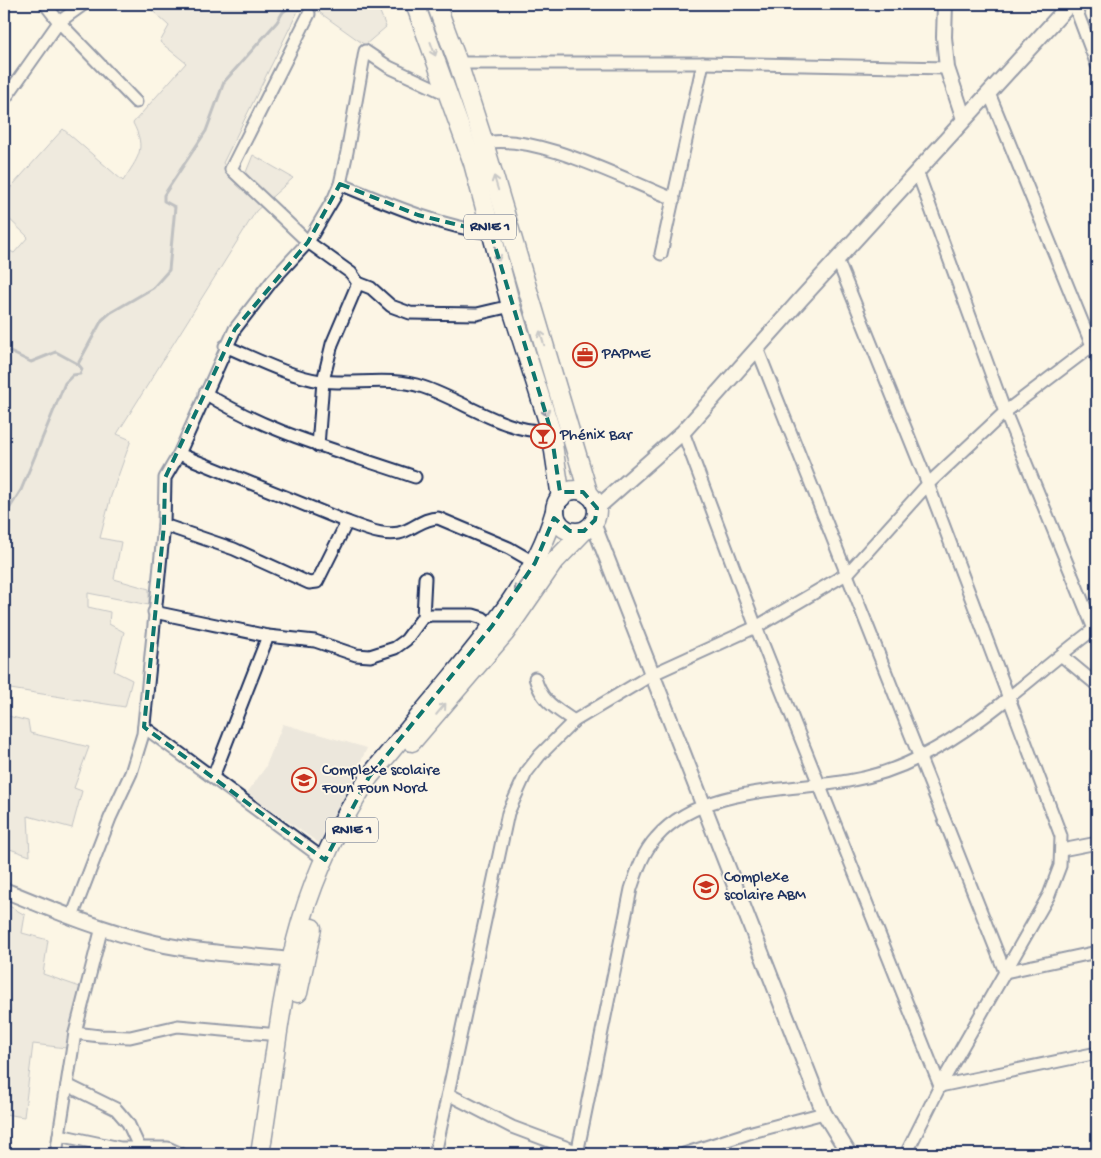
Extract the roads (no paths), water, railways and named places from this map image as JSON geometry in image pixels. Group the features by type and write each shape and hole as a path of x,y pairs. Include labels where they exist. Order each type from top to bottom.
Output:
{"highway":[{"name":"RNIE 1","path":"415,4 472,163 511,306 551,431 560,524 564,528 577,532 591,514"},
{"name":"RNIE 1","path":"436,4 458,63 484,143 591,514"},
{"path":"558,504 571,491 583,492 591,514"},
{"name":"RNIE 1","path":"260,1154 292,960 302,920 325,860 355,798 369,777 492,626 535,563 548,539 558,504"},
{"name":"RNIE 1","path":"271,1154 304,962 312,926 336,859 369,798 391,768 505,633 554,562 591,514"}],"street":[{"path":"45,4 59,22 136,102"},
{"path":"4,100 59,22 84,4"},
{"path":"946,4 944,37 948,68 964,119"},
{"path":"849,1154 824,1113 591,514 683,432 964,119 1072,4 1097,65"},
{"path":"309,14 231,169 308,242 350,273 358,282 372,288 391,306 410,313 477,314 511,306"},
{"path":"72,917 110,818 131,773 144,726 164,525 165,478 179,454 226,346 252,305 308,242 340,184 365,50 389,67 449,95"},
{"path":"458,63 703,63 948,68"},
{"path":"661,254 703,63"},
{"path":"990,93 1095,344 1097,358"},
{"path":"484,143 514,142 558,152 674,199"},
{"path":"448,1094 512,1127 580,1153 627,906 637,870 654,839 676,820 704,806 731,796 819,785 866,776 920,757 1008,698 1096,628 1005,412 917,171"},
{"path":"340,184 418,215 472,230 491,233"},
{"path":"837,259 928,484 1061,836 1060,866 1049,895 940,1086 906,1154"},
{"path":"318,446 324,381 337,328 358,282"},
{"path":"435,1154 508,813 526,773 540,755 574,722 653,674 756,627 848,573 928,484 1005,412 1095,344"},
{"path":"226,346 266,364 304,377 324,381 410,383 516,427 538,432 551,431"},
{"path":"757,348 1005,972"},
{"path":"205,393 240,414 318,446 415,477"},
{"path":"683,432 756,627 940,1086"},
{"path":"179,454 347,522 389,534 403,533 430,518 438,518 509,548 535,563"},
{"path":"164,525 234,549 309,583 317,582 347,522"},
{"path":"154,612 268,636 316,641 356,655 370,656 395,648 410,635 423,617 425,578"},
{"path":"423,617 431,615 473,615 484,618 492,626"},
{"path":"213,778 268,636"},
{"path":"1062,656 1097,685"},
{"path":"535,678 540,694 548,703 574,722"},
{"path":"144,726 325,860"},
{"path":"1062,850 1097,843"},
{"path":"4,890 72,917 155,942 202,952 292,960"},
{"path":"56,1154 75,1033 102,927"},
{"path":"1005,972 1097,952"},
{"path":"75,1033 100,1036 130,1036 178,1026 279,1035"},
{"path":"940,1086 1097,1053"},
{"path":"67,1084 116,1109 128,1123 141,1152"},
{"path":"684,1154 752,1132 824,1113"},
{"path":"59,1135 141,1152 168,1148 181,1154"}],"waterway":[{"path":"78,364 102,320 110,313 153,288 169,270 175,207 164,201 164,195 206,131 224,82 277,22 283,12 293,4"},
{"path":"4,349 31,362 56,352 78,364 82,369 80,374 73,375 65,383 21,490 4,517"}],"place":[{"name":"PAPME","path":"585,355"},
{"name":"Phénix Bar","path":"543,436"},
{"name":"Complexe scolaire Foun Foun Nord","path":"304,780"},
{"name":"Complexe scolaire ABM","path":"706,887"}]}
